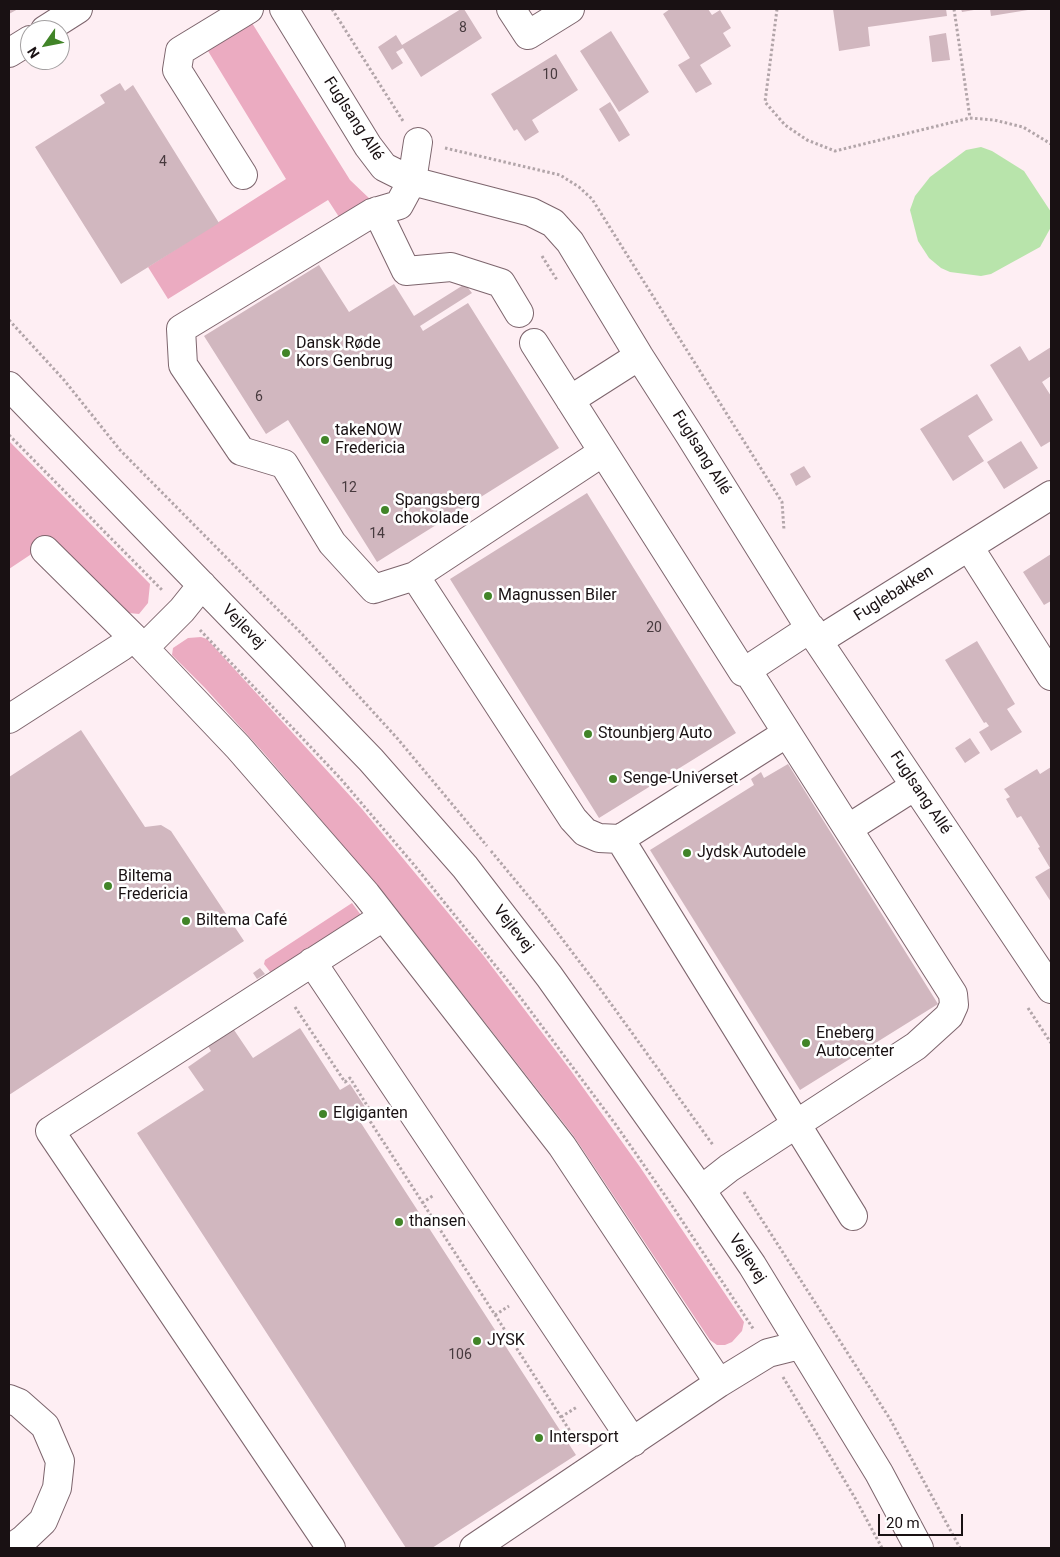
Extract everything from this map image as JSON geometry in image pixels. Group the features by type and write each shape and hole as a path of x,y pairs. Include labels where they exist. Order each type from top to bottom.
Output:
{"street":[{"path":"61,20 78,9"},
{"path":"243,175 177,70 180,51 249,9"},
{"name":"Fuglsang Allé","path":"284,9 368,146 384,167 412,182 531,212 553,223 570,242 638,356 689,434 814,635 1051,989"},
{"path":"511,9 528,35 570,9"},
{"path":"9,53 20,46"},
{"path":"418,142 412,182 399,205 372,213 181,329 183,365 242,451 284,464 332,543 374,589 415,576 603,452"},
{"path":"377,211 406,271 451,267 501,283 519,313"},
{"path":"534,343 743,672 747,670 849,828 953,994 954,1005 949,1016 916,1046 730,1168 701,1190"},
{"path":"570,400 638,356"},
{"name":"Vejlevej","path":"9,386 366,755 465,867 549,976 752,1264 879,1473 919,1548"},
{"name":"Fuglebakken","path":"747,670 814,635 969,547 1051,495"},
{"path":"969,547 1051,676"},
{"path":"45,550 238,747 345,868 562,1146 719,1384"},
{"path":"415,576 573,819 585,832 599,838 620,839 787,732"},
{"path":"9,719 121,647 138,643 182,610 202,585"},
{"path":"849,828 914,786"},
{"path":"620,839 853,1216"},
{"path":"330,1548 50,1130 383,917"},
{"path":"312,962 633,1442"},
{"path":"474,1548 768,1353 800,1345"},
{"path":"9,1399 19,1403 45,1426 60,1460 57,1488 43,1521 12,1548"}],"path":[{"path":"778,9 765,102 785,125 807,140 835,151 970,118 994,120 1024,127 1051,144"},
{"path":"954,9 970,118"},
{"path":"9,435 182,610 340,778 415,866 511,985 616,1125 673,1206 768,1353 855,1498 882,1548"},
{"path":"280,984 344,1082 350,1078 373,1115 368,1118 594,1469"}],"shaded area":[{"path":"252,23 350,180 371,200 341,220 328,200 168,299 148,267 286,179 208,51"},
{"path":"981,147 992,151 1024,171 1051,212 1051,227 1040,247 991,274 981,276 950,272 941,268 929,258 918,241 910,210 915,196 930,177 966,150"},
{"path":"9,441 150,584 148,603 139,614 129,613 54,539 9,569"},
{"path":"201,637 207,639 362,809 483,955 569,1068 640,1167 744,1322 742,1331 732,1342 725,1345 717,1345 710,1340 573,1135 387,897 263,752 172,655 173,648 188,638"},
{"path":"352,903 361,915 271,973 264,964 265,960"}],"building":[{"path":"9,9 18,9 9,14"},
{"path":"461,9 464,9 482,38 421,77 403,48 396,52 403,63 392,70 378,47 396,35 402,45"},
{"path":"670,9 708,9 712,15 720,10 731,28 723,33 731,46 700,65 712,84 696,93 678,65 690,58 663,14"},
{"path":"833,9 946,9 947,16 868,27 870,46 839,51"},
{"path":"961,9 974,9 974,10 962,12"},
{"path":"990,9 1028,9 1028,10 991,16"},
{"path":"611,31 649,92 619,112 580,51"},
{"path":"946,33 950,60 932,62 929,36"},
{"path":"556,54 578,90 532,120 539,132 525,141 517,129 514,131 491,94"},
{"path":"120,83 125,91 133,85 219,223 121,284 35,147 105,103 100,95"},
{"path":"610,102 630,135 619,142 599,109"},
{"path":"319,265 349,312 394,284 414,316 465,284 472,293 420,326 423,331 468,303 559,448 377,562 288,420 266,434 204,336"},
{"path":"1020,346 1029,361 1051,347 1051,376 1042,382 1051,396 1051,441 1041,447 990,365"},
{"path":"977,394 993,420 968,436 984,461 953,481 920,429"},
{"path":"1021,441 1038,468 1004,489 987,462"},
{"path":"804,466 811,477 796,486 790,474"},
{"path":"587,493 736,733 599,818 450,579"},
{"path":"1051,554 1051,601 1044,605 1023,572"},
{"path":"977,641 1015,704 1007,709 1022,732 991,751 979,732 989,726 986,722 984,723 945,660"},
{"name":"Biltema Fredericia","path":"81,730 145,827 161,825 171,831 244,941 9,1095 9,777"},
{"path":"970,738 980,753 965,763 955,748"},
{"path":"788,764 938,1004 800,1090 650,850 754,785 751,779 761,772 764,778"},
{"path":"1051,767 1051,902 1035,877 1050,868 1021,816 1017,818 1006,799 1010,797 1004,789 1037,769 1040,774"},
{"path":"260,968 265,974 257,979 253,973"},
{"path":"230,1024 253,1058 300,1028 340,1090 350,1084 369,1113 359,1120 576,1455 432,1548 406,1548 137,1133 204,1090 188,1067 211,1051 205,1041"}],"place":[{"name":"Dansk Røde Kors Genbrug","path":"286,353"},
{"name":"takeNOW Fredericia","path":"325,440"},
{"name":"Spangsberg chokolade","path":"385,510"},
{"name":"Magnussen Biler","path":"488,596"},
{"name":"Stounbjerg Auto","path":"588,734"},
{"name":"Senge-Universet","path":"613,779"},
{"name":"Jydsk Autodele","path":"687,853"},
{"name":"Biltema Fredericia","path":"108,886"},
{"name":"Biltema Café","path":"186,921"},
{"name":"Eneberg Autocenter","path":"806,1043"},
{"name":"Elgiganten","path":"323,1114"},
{"name":"thansen","path":"399,1222"},
{"name":"JYSK","path":"477,1341"},
{"name":"Intersport","path":"539,1438"}]}
